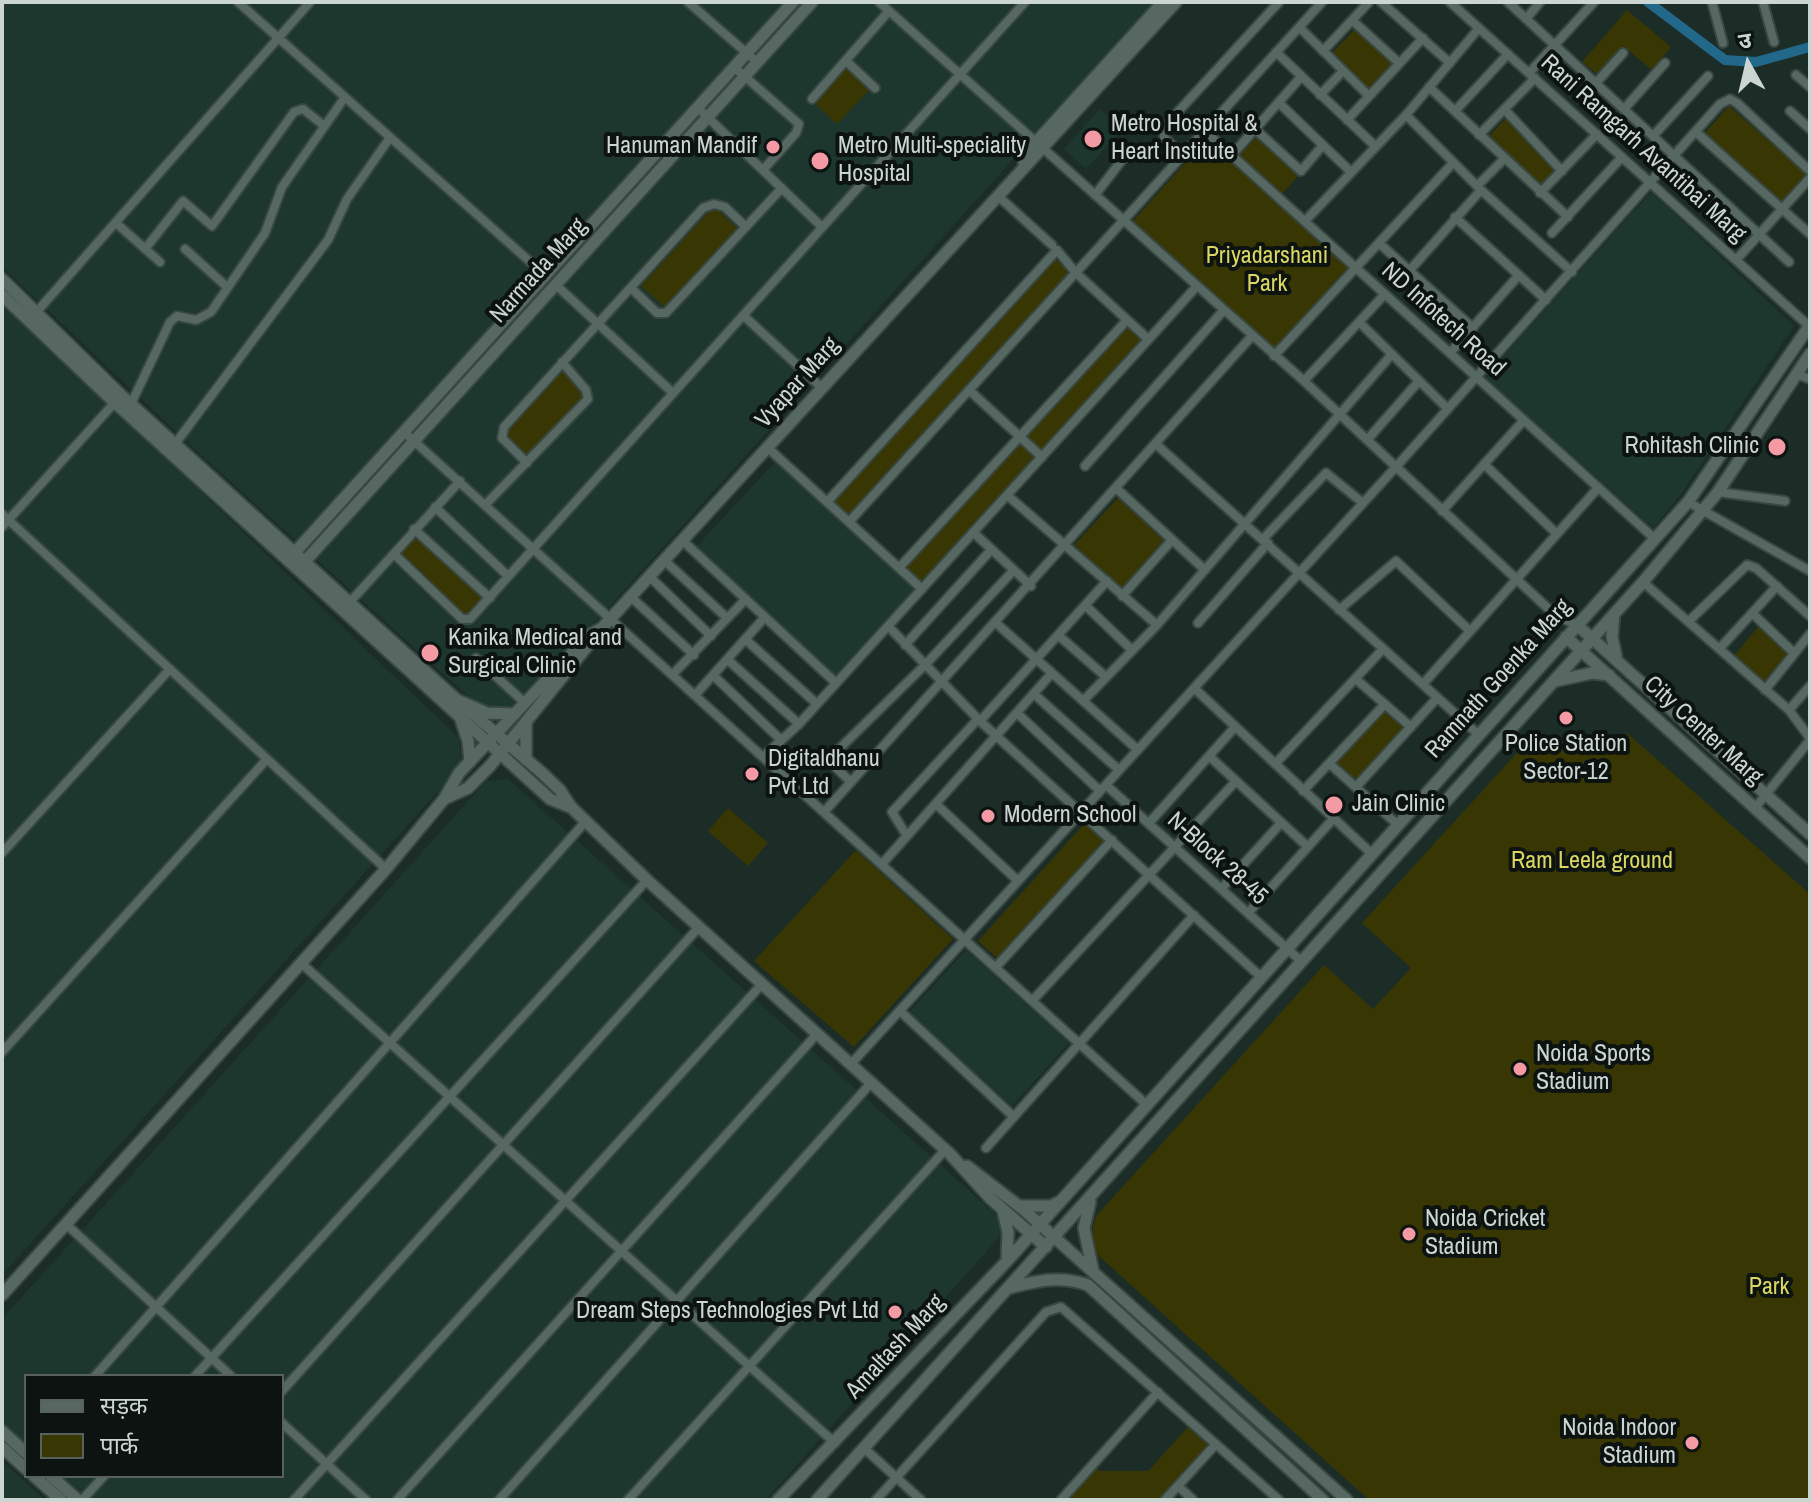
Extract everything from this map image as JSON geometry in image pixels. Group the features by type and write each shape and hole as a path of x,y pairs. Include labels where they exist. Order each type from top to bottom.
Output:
{"street":[{"path":"238,2 545,275"},
{"path":"32,316 310,2"},
{"name":"Narmada Marg","path":"292,556 793,2"},
{"name":"Narmada Marg","path":"302,565 812,2"},
{"path":"394,554 462,619 470,619 1025,2"},
{"name":"Vyapar Marg","path":"1041,144 1163,2"},
{"name":"Vyapar Marg","path":"444,799 468,788 490,766 606,624 998,196 1024,164 1027,154 1041,144 1176,2"},
{"path":"1183,156 1164,137 1164,127 1279,2"},
{"path":"849,522 1322,2"},
{"path":"1323,51 1369,2"},
{"path":"1381,2 1450,63"},
{"name":"Rani Ramgarh Avantibai Marg","path":"1450,2 1810,325"},
{"path":"1508,2 1789,262"},
{"path":"1526,19 1540,2"},
{"path":"1479,135 1505,110 1554,45 1594,2"},
{"path":"1712,2 1723,43"},
{"path":"1763,2 1774,42"},
{"path":"695,4 757,62"},
{"path":"812,99 846,61 885,5 1251,337 1304,381 1516,579 1560,618 1577,625"},
{"path":"1353,21 1399,63"},
{"path":"1299,27 1368,95"},
{"path":"1305,221 1374,145 1406,115 1479,28"},
{"path":"1347,120 1423,38"},
{"path":"1276,52 1374,145"},
{"path":"1596,83 1623,53"},
{"path":"1455,111 1508,54"},
{"path":"846,61 875,88"},
{"path":"1624,109 1665,63"},
{"path":"734,67 799,124 796,133 763,170"},
{"path":"1320,95 1343,71"},
{"path":"1796,75 1810,87"},
{"path":"1653,136 1708,76"},
{"path":"1232,155 1301,77"},
{"path":"1429,87 1568,217"},
{"path":"345,97 282,187 265,233 206,316 196,320 177,316 173,319 122,400 4,520 386,869"},
{"path":"851,1064 1395,468 1720,104 1730,99 1810,171"},
{"path":"1279,103 1350,171"},
{"path":"697,107 822,227"},
{"path":"145,249 183,201 212,226 294,112 303,109 323,125"},
{"path":"1505,110 1562,171"},
{"path":"1790,111 1810,129"},
{"path":"1406,115 1479,188 1572,272"},
{"path":"1255,129 1301,171 1323,145"},
{"name":"ND Infotech Road","path":"1205,131 1655,539"},
{"path":"1696,132 1810,234"},
{"path":"1540,193 1597,134"},
{"path":"175,444 328,240 347,199 389,139"},
{"path":"1095,195 1129,151"},
{"path":"1552,233 1622,157"},
{"path":"1410,270 1504,159"},
{"path":"1274,356 1358,269 1453,163"},
{"path":"1736,260 1810,178"},
{"path":"632,289 657,313 666,313 781,189"},
{"path":"998,196 1052,245"},
{"path":"527,463 501,433 562,362 709,205 725,207 746,227"},
{"path":"1455,217 1546,300"},
{"path":"116,223 160,262"},
{"path":"1380,244 1473,328"},
{"path":"185,249 227,287"},
{"path":"827,502 1057,250 1076,273 1148,339"},
{"path":"1450,353 1519,275"},
{"path":"2,279 32,316 302,565 458,715 493,738"},
{"path":"556,285 673,393"},
{"path":"765,755 799,724 1197,286"},
{"path":"1304,381 1385,294"},
{"path":"2,295 32,316"},
{"path":"1085,466 1223,311"},
{"path":"744,316 822,388"},
{"path":"899,568 1127,320"},
{"path":"1359,322 1448,409"},
{"name":"Ramnath Goenka Marg","path":"1036,1229 1688,502 1810,325"},
{"path":"824,812 940,680 1031,586 1251,337"},
{"path":"1084,700 1157,625 1392,354"},
{"name":"Ramnath Goenka Marg","path":"1051,1242 1643,582 1718,492 1810,354"},
{"path":"486,504 588,399 586,390 562,362"},
{"path":"1796,374 1810,379"},
{"path":"1367,440 1419,381"},
{"path":"969,390 1042,457"},
{"path":"122,400 175,444 292,556"},
{"path":"1442,511 1524,420"},
{"path":"404,432 533,546 606,624 696,694 765,755 1147,1105"},
{"path":"1157,445 1479,735"},
{"path":"768,448 922,589"},
{"path":"1484,464 1557,534"},
{"path":"1198,623 1326,473 1363,503"},
{"path":"350,602 460,481"},
{"path":"1423,684 1598,488"},
{"path":"1117,489 1205,570"},
{"path":"1718,492 1785,501"},
{"path":"1007,495 1157,625"},
{"path":"1688,502 1810,571"},
{"path":"435,507 508,576"},
{"path":"414,529 490,598"},
{"path":"973,532 1031,586"},
{"path":"1122,596 1172,540"},
{"path":"683,541 836,683"},
{"path":"905,645 991,550"},
{"path":"665,561 727,618"},
{"path":"1339,610 1396,561 1470,631"},
{"path":"302,565 350,602 457,700 522,765 560,790 571,807 647,880 948,1152 1002,1208 1094,1272 1347,1500"},
{"path":"1690,620 1747,565 1777,586 1810,616"},
{"path":"851,782 833,765 834,754 925,665 1013,571"},
{"path":"650,577 711,636"},
{"path":"907,836 892,812 1038,660 1107,581"},
{"path":"1643,582 1690,620 1789,710 1810,739 1755,808"},
{"path":"1720,648 1777,586"},
{"path":"632,598 694,655"},
{"path":"672,675 746,599"},
{"path":"1086,606 1132,650"},
{"path":"1614,613 1612,637 1616,657"},
{"path":"1752,613 1793,652"},
{"path":"696,694 765,617"},
{"path":"1560,618 1566,637"},
{"path":"996,623 1138,750"},
{"name":"Vyapar Marg","path":"444,799 454,779 589,635 606,624"},
{"name":"City Center Marg","path":"1577,625 1594,636 1810,834"},
{"path":"888,626 996,736 1261,977"},
{"path":"1765,690 1810,634"},
{"path":"1058,635 1106,677"},
{"name":"City Center Marg","path":"1566,637 1810,858"},
{"path":"745,639 817,704"},
{"path":"1275,764 1382,650"},
{"path":"476,658 525,703"},
{"path":"728,660 799,724"},
{"path":"2,853 170,669"},
{"path":"882,864 1052,673"},
{"path":"1553,682 1592,673 1610,675"},
{"path":"714,676 781,740"},
{"path":"1357,680 1411,727"},
{"path":"1789,710 1810,686"},
{"path":"1194,688 1372,854"},
{"path":"1034,694 1119,770"},
{"path":"1356,787 1437,698"},
{"path":"457,700 487,713 515,714"},
{"path":"1303,791 1331,765 1385,704"},
{"name":"N-Block 28-45","path":"1017,713 1103,788 1149,823 1302,962"},
{"path":"458,715 468,741 470,762"},
{"path":"522,765 526,725"},
{"path":"1149,823 1235,727"},
{"path":"1209,756 1308,847"},
{"path":"2,1052 267,759"},
{"path":"490,766 522,765"},
{"path":"1331,765 1398,825"},
{"path":"1033,1000 1236,781"},
{"path":"2,1295 386,869 444,799"},
{"path":"936,804 1018,881"},
{"path":"1248,913 1334,818"},
{"path":"97,1374 586,821"},
{"path":"1221,889 1281,823"},
{"path":"996,967 1112,840"},
{"path":"197,1374 647,880"},
{"path":"986,1148 1194,915"},
{"path":"284,1389 699,927"},
{"path":"301,963 836,1443"},
{"path":"294,1500 762,984"},
{"path":"900,1011 1014,1117"},
{"path":"397,1500 817,1034"},
{"path":"499,1500 871,1083"},
{"path":"948,1152 1019,1206 1036,1229"},
{"path":"628,1500 948,1152"},
{"path":"1091,1198 1084,1228 1094,1272"},
{"path":"1019,1206 1051,1206 1061,1201"},
{"path":"1002,1208 1008,1232 1007,1261"},
{"path":"66,1224 229,1374"},
{"name":"Amaltash Marg","path":"780,1499 1036,1229"},
{"name":"Amaltash Marg","path":"817,1500 1051,1242"},
{"path":"1009,1288 1048,1279 1073,1279 1088,1285 1323,1500"},
{"path":"876,1500 1054,1307 1070,1312 1279,1500"},
{"path":"1061,1500 1158,1392"},
{"path":"284,1425 366,1500"},
{"path":"2,1431 23,1461"},
{"path":"1165,1500 1216,1444"},
{"path":"2,1447 23,1461"},
{"path":"864,1448 921,1500"},
{"path":"36,1478 61,1500"},
{"path":"53,1478 80,1500 102,1478"},
{"path":"1178,1486 1193,1500"},
{"path":"1263,1500 1270,1492"}],"shaded area":[{"path":"2,2 1155,2 611,605 507,710 484,711 191,446 2,267"},
{"name":"Metro Hospital & Heart Institute","path":"1100,109 1123,129 1086,169 1063,149"},
{"path":"1651,192 1794,326 1682,493 1653,528 1485,377"},
{"path":"2,302 459,738 462,765 2,1275"},
{"path":"775,462 914,590 835,675 696,547"},
{"path":"508,779 1009,1226 766,1500 88,1500 63,1478 284,1478 284,1374 24,1374 24,1442 2,1423 2,1319 486,781"},
{"path":"966,950 1069,1043 1012,1106 909,1012"},
{"path":"2,1461 45,1500 2,1500"}],"green space":[{"path":"1627,10 1671,47 1652,70 1623,46 1598,75 1582,62"},
{"path":"1356,28 1398,67 1373,93 1331,54"},
{"path":"848,65 872,87 837,124 813,102"},
{"path":"1729,106 1807,175 1781,204 1703,135"},
{"path":"1508,116 1566,171 1545,194 1486,139"},
{"path":"1259,134 1301,173 1280,196 1238,157"},
{"name":"Priyadarshani Park","path":"1206,140 1353,272 1273,351 1132,222"},
{"path":"714,206 738,229 666,308 641,286"},
{"path":"1054,258 1071,273 849,516 833,501"},
{"path":"1127,324 1144,339 1042,450 1026,435"},
{"path":"562,372 587,394 528,457 503,435"},
{"path":"1019,443 1035,458 922,583 906,568"},
{"path":"1118,498 1166,542 1122,589 1074,545"},
{"path":"415,535 484,596 465,617 397,555"},
{"path":"1759,626 1793,656 1766,687 1732,658"},
{"path":"1385,709 1405,728 1356,782 1335,764"},
{"name":"Noida Sports Stadium","path":"1628,734 1810,894 1810,1500 1369,1500 1100,1257 1092,1238 1096,1216 1324,965 1373,1009 1411,968 1362,923 1525,744"},
{"path":"728,808 768,843 748,866 708,831"},
{"path":"1085,823 1104,841 997,958 978,941"},
{"path":"856,850 953,939 854,1047 754,961"},
{"path":"1188,1427 1208,1445 1159,1500 1067,1500 1096,1468 1100,1471 1148,1471"}],"waterway":[{"path":"1648,2 1725,60 1756,62 1810,47"}],"place":[{"name":"Metro Hospital & Heart Institute","path":"1093,139"},
{"name":"Hanuman Mandif","path":"773,147"},
{"name":"Metro Multi-speciality Hospital","path":"820,161"},
{"name":"Rohitash Clinic","path":"1777,447"},
{"name":"Kanika Medical and Surgical Clinic","path":"430,653"},
{"name":"Police Station Sector-12","path":"1566,718"},
{"name":"Digitaldhanu Pvt Ltd","path":"752,774"},
{"name":"Jain Clinic","path":"1334,805"},
{"name":"Modern School","path":"988,816"},
{"name":"Noida Sports Stadium","path":"1520,1069"},
{"name":"Noida Cricket Stadium","path":"1409,1234"},
{"name":"Dream Steps Technologies Pvt Ltd","path":"895,1312"},
{"name":"Noida Indoor Stadium","path":"1692,1443"}],"park label":[{"name":"Ram Leela ground","path":"1592,862"},
{"name":"Park","path":"1769,1288"}]}
